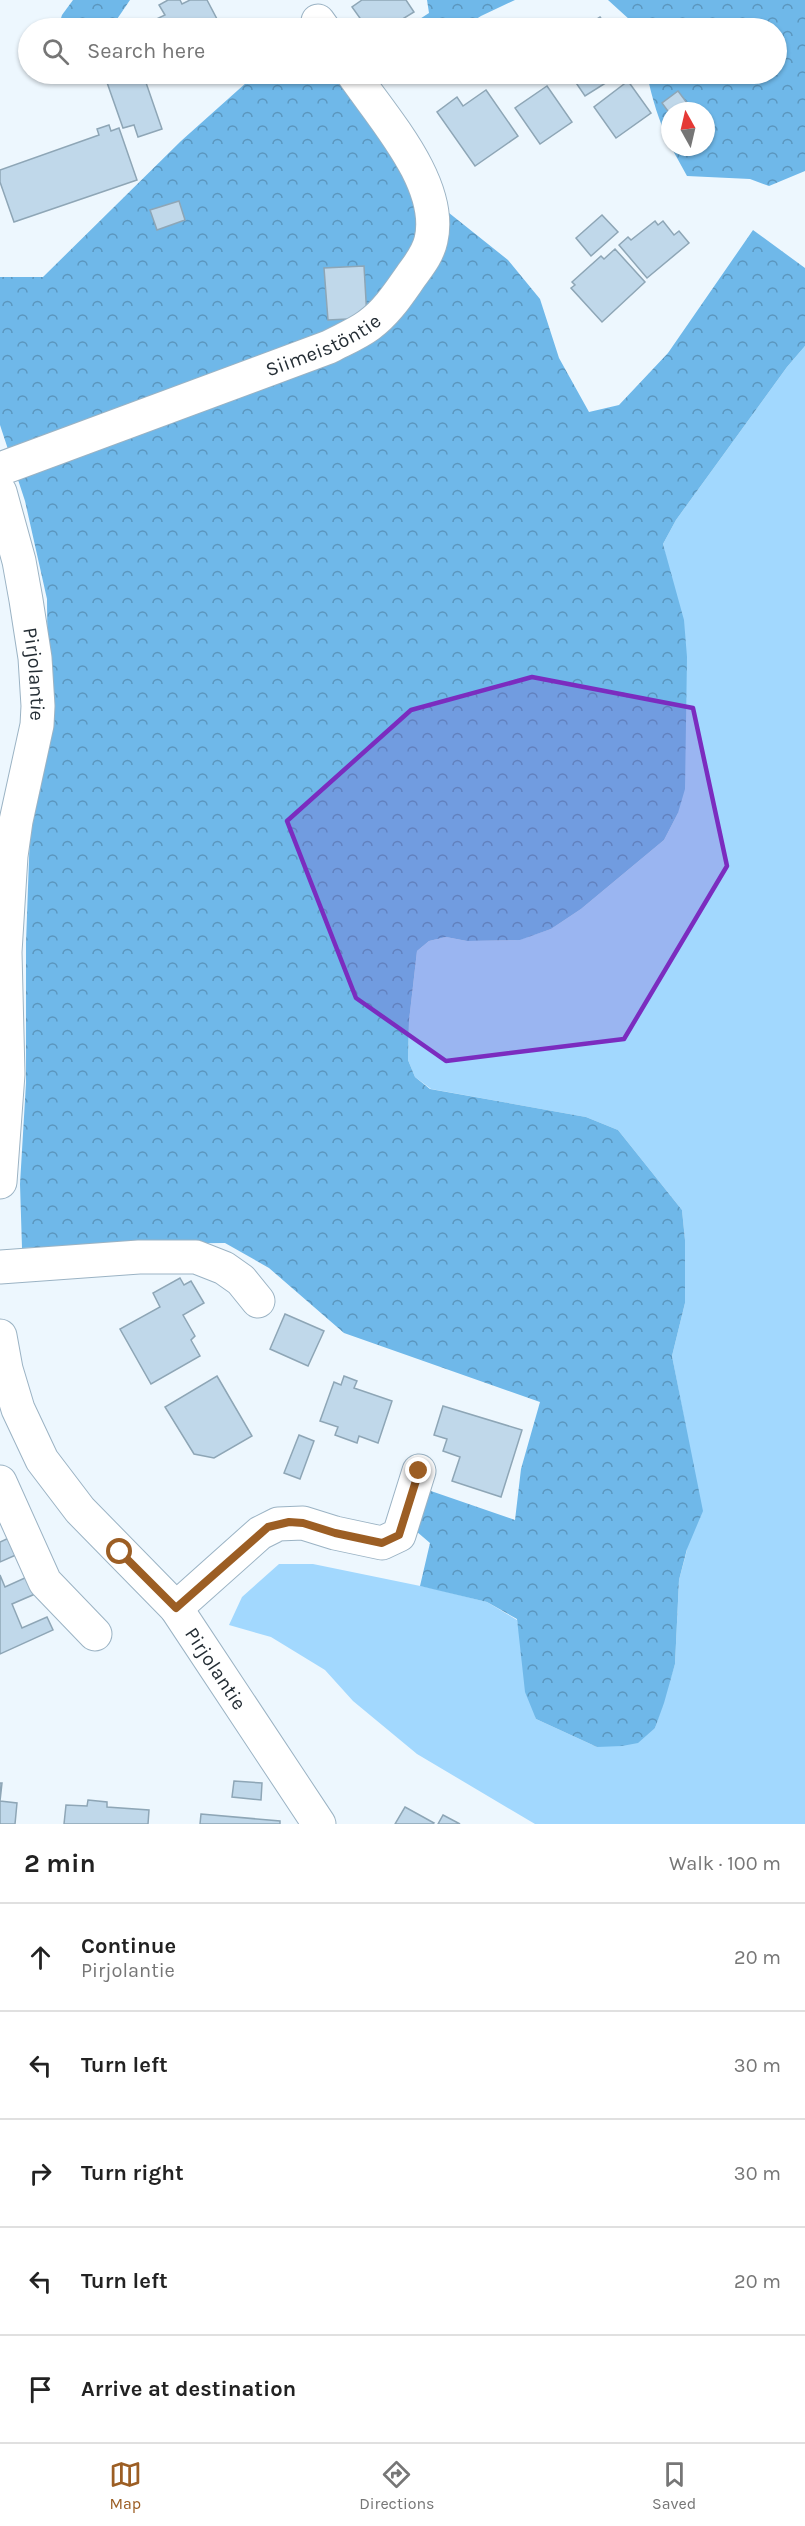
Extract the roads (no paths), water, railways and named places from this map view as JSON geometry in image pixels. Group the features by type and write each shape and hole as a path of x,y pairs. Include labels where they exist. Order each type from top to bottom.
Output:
{"street":[{"name":"Siimeistöntie","path":"0,469 329,347 369,325 385,311 427,253 431,240 432,211 424,183 414,161 360,84"},
{"name":"Pirjolantie","path":"0,492 19,561 26,600 38,706 37,725 10,856 5,952 8,1074 0,1182"},
{"path":"0,1267 139,1257 196,1257 224,1268 241,1280 258,1300"},
{"name":"Pirjolantie","path":"0,1336 6,1369 9,1408 60,1487 176,1608 319,1824"},
{"path":"176,1608 260,1533 278,1524 303,1523 382,1543 390,1541 399,1535 419,1471"},
{"path":"0,1482 45,1582 95,1634"}]}
